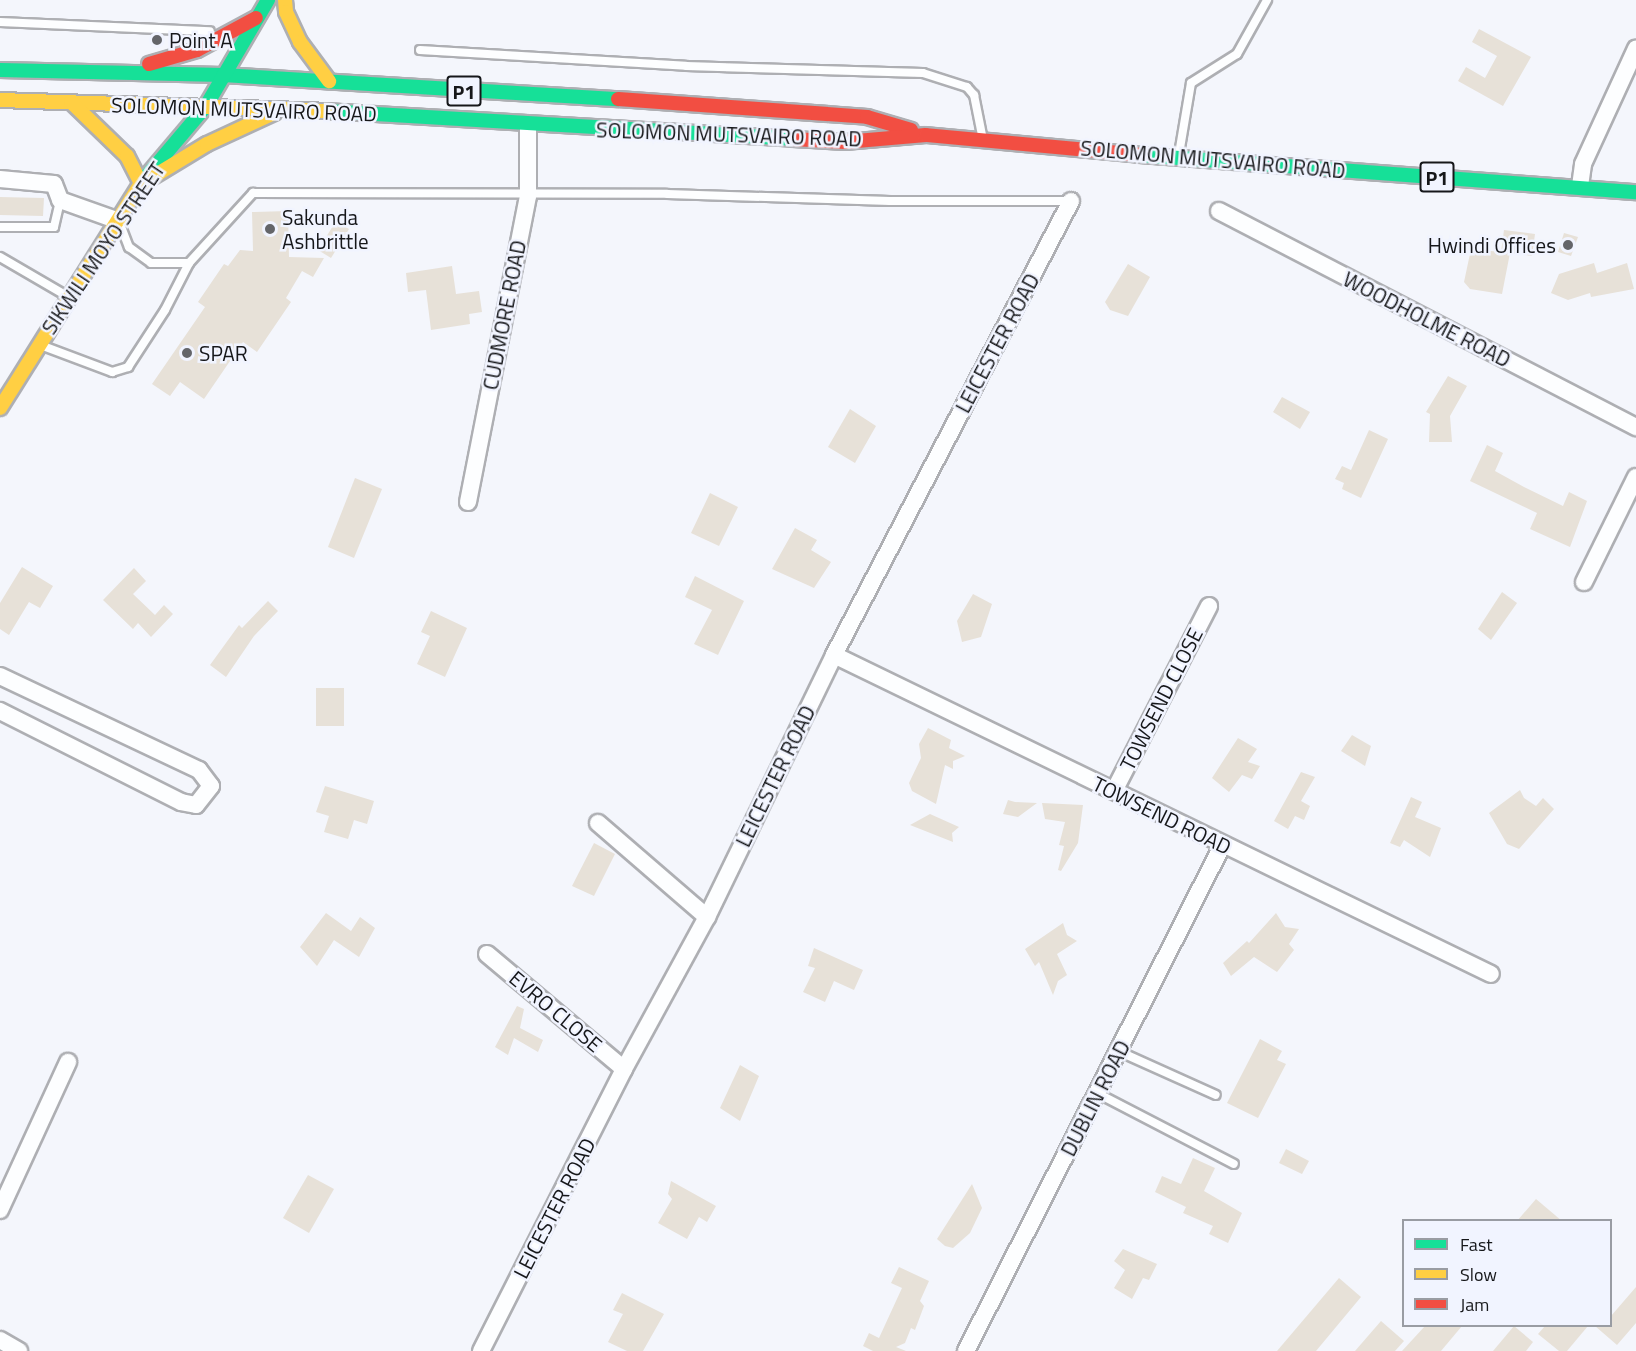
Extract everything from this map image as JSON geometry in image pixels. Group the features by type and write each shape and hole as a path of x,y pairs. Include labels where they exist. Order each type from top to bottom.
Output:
{"main road":[{"name":"SIKWILI MOYO STREET","path":"2,402 141,184 206,106 268,0"},
{"path":"285,0 286,12 300,42 329,81"},
{"path":"104,75 197,50 234,32 256,18"},
{"name":"P1","path":"0,70 104,75 223,75 867,117 926,135"},
{"name":"SOLOMON MUTSVAIRO ROAD","path":"0,100 351,112 528,126 845,142 926,135 983,138 1179,157 1636,192"},
{"path":"71,102 127,156 141,184 207,144 277,111"}],"street":[{"path":"1580,186 1583,164 1636,49"},
{"name":"CUDMORE ROAD","path":"468,502 528,196 528,126"},
{"path":"0,179 54,184 60,200 118,221"},
{"name":"LEICESTER ROAD","path":"481,1351 624,1069 707,917 834,655 1071,201"},
{"name":"WOODHOLME ROAD","path":"1218,211 1636,427"},
{"path":"1584,582 1636,477"},
{"name":"TOWSEND CLOSE","path":"1114,791 1209,606"},
{"name":"TOWSEND ROAD","path":"834,655 1491,974"},
{"path":"0,676 199,770 211,786 196,805 181,802 0,711"},
{"path":"598,823 707,917"},
{"name":"DUBLIN ROAD","path":"966,1351 1223,844"},
{"name":"EVRO CLOSE","path":"487,954 624,1069"},
{"path":"0,1210 68,1062"},
{"path":"0,1340 19,1351"}],"lane":[{"path":"1179,157 1191,82 1237,54 1267,0"},
{"path":"0,22 234,32"},
{"path":"420,50 686,66 922,73 967,87 974,95 983,138"},
{"path":"40,345 112,372 128,367 165,310 189,263 244,198 253,193 528,196 667,194 890,201 1071,201"},
{"path":"0,227 54,227 60,200"},
{"path":"118,221 129,247 151,263 189,263"},
{"path":"0,257 69,298"},
{"path":"1118,1051 1215,1095"},
{"path":"1097,1093 1234,1164"}],"building":[{"path":"1479,29 1531,57 1503,106 1458,81 1466,67 1485,78 1497,56 1472,42"},
{"path":"0,197 44,198 43,216 0,215"},
{"path":"288,211 289,257 324,258 313,277 302,271 286,298 291,302 257,352 243,342 204,399 180,382 170,396 152,384 205,307 198,302 224,264 228,266 240,250 253,251 252,212"},
{"path":"336,221 349,229 331,258 318,250"},
{"path":"1504,230 1535,234 1532,256 1510,253 1502,294 1470,289 1464,282 1471,249 1501,252"},
{"name":"Hwindi Offices","path":"1564,233 1578,237 1571,256 1558,252"},
{"path":"1594,263 1597,273 1627,263 1634,289 1591,297 1590,293 1568,300 1551,293 1559,274"},
{"path":"1128,264 1150,277 1128,316 1110,310 1105,302"},
{"path":"452,266 456,294 479,291 482,312 469,314 470,324 431,330 426,290 408,292 406,273"},
{"path":"1448,376 1467,386 1450,416 1452,442 1429,442 1430,414 1426,412"},
{"path":"1282,397 1310,412 1300,429 1273,412"},
{"path":"850,409 876,426 855,463 828,447"},
{"path":"1369,430 1388,439 1361,498 1342,489 1344,483 1335,479 1342,466 1351,470"},
{"path":"1487,445 1503,453 1495,471 1563,506 1569,492 1587,501 1570,547 1530,529 1537,513 1470,481"},
{"path":"355,478 382,489 354,558 328,547"},
{"path":"710,493 738,507 719,546 691,533"},
{"path":"795,528 817,540 811,550 831,562 814,588 772,569"},
{"path":"22,567 53,586 40,608 29,602 9,635 0,629 0,603"},
{"path":"134,568 146,581 133,594 155,615 164,605 173,614 151,637 138,623 133,629 103,600"},
{"path":"695,576 744,601 718,655 694,644 712,610 685,597"},
{"path":"1502,592 1517,603 1491,640 1478,629"},
{"path":"973,594 992,604 981,637 962,642 957,621"},
{"path":"268,601 278,611 254,636 226,677 210,665 239,625 242,628"},
{"path":"431,611 467,628 445,677 417,664 430,636 421,632"},
{"path":"316,688 344,688 344,726 316,726"},
{"path":"928,728 951,740 949,748 965,756 953,761 953,769 945,765 936,804 912,791 909,783 921,758 919,744"},
{"path":"1352,735 1371,746 1365,766 1341,751"},
{"path":"1238,738 1257,749 1248,762 1260,766 1252,779 1242,775 1229,792 1212,778"},
{"path":"1301,772 1315,777 1301,801 1310,806 1304,820 1295,816 1288,829 1274,821"},
{"path":"325,786 374,801 367,824 354,820 348,839 324,832 329,816 316,812"},
{"path":"1520,790 1524,798 1536,806 1543,798 1554,809 1519,849 1507,844 1489,813"},
{"path":"1411,797 1422,802 1415,817 1441,828 1430,857 1404,840 1400,847 1390,843"},
{"path":"1008,800 1037,803 1018,817 1003,814"},
{"path":"1042,803 1083,805 1078,843 1061,871 1058,870 1064,846 1059,845 1065,822 1045,819"},
{"path":"930,814 959,827 952,833 953,842 910,825"},
{"path":"594,843 615,854 594,896 572,886"},
{"path":"326,913 351,931 360,917 375,928 359,957 334,940 317,966 300,947"},
{"path":"1276,913 1285,927 1299,929 1289,944 1294,950 1277,972 1254,957 1231,976 1223,963 1247,941 1249,943"},
{"path":"1063,923 1067,935 1077,941 1057,954 1067,975 1058,981 1053,995 1039,962 1035,966 1025,949"},
{"path":"814,948 863,970 854,990 834,981 825,1002 803,992 815,968 808,966"},
{"path":"517,1006 524,1009 520,1028 543,1040 538,1052 514,1038 508,1055 495,1047"},
{"path":"1260,1039 1282,1051 1277,1060 1286,1064 1258,1118 1227,1103"},
{"path":"740,1065 759,1076 740,1121 720,1108"},
{"path":"1286,1149 1309,1161 1302,1174 1279,1163"},
{"path":"1193,1158 1215,1168 1204,1191 1242,1213 1228,1243 1209,1234 1213,1226 1183,1213 1186,1207 1155,1192 1162,1176 1181,1184"},
{"path":"308,1175 334,1189 309,1233 283,1218"},
{"path":"671,1181 716,1206 707,1222 699,1217 687,1239 658,1223 672,1199 668,1194"},
{"path":"972,1184 982,1208 970,1233 953,1248 945,1246 937,1239"},
{"path":"1536,1199 1560,1219 1519,1219"},
{"path":"1123,1249 1157,1264 1149,1280 1143,1278 1132,1299 1114,1288 1125,1270 1114,1261"},
{"path":"899,1267 929,1281 920,1301 924,1306 915,1330 911,1328 905,1343 896,1347 906,1351 873,1351 863,1346 869,1333 879,1338 902,1288 891,1283"},
{"path":"1339,1278 1361,1297 1316,1351 1277,1351"},
{"path":"1636,1287 1636,1323 1617,1345 1596,1327 1612,1327 1612,1315"},
{"path":"622,1293 664,1314 643,1351 627,1351 608,1342 623,1314 613,1310"},
{"path":"1381,1321 1404,1341 1395,1351 1355,1351"},
{"path":"1424,1327 1461,1327 1441,1351 1402,1351"},
{"path":"1513,1327 1533,1342 1526,1351 1493,1351"},
{"path":"1544,1327 1587,1327 1567,1351 1559,1351 1538,1334"}],"traffic: fast":[{"path":"141,183 206,106 268,0"},
{"path":"0,70 223,75 618,99"},
{"path":"325,111 793,139"},
{"path":"1140,155 1636,192"}],"traffic: slow":[{"path":"285,0 286,12 300,42 329,81"},
{"path":"0,100 325,111"},
{"path":"71,102 127,156 141,184 207,144 274,113"},
{"path":"0,408 141,183"}],"traffic: jam":[{"path":"149,64 197,50 256,18"},
{"path":"618,99 867,117 911,130"},
{"path":"793,139 845,142 926,135 1140,155"}],"place":[{"name":"Point A","path":"157,40"},
{"name":"Sakunda Ashbrittle","path":"270,229"},
{"name":"Hwindi Offices","path":"1568,245"},
{"name":"SPAR","path":"187,353"}]}
